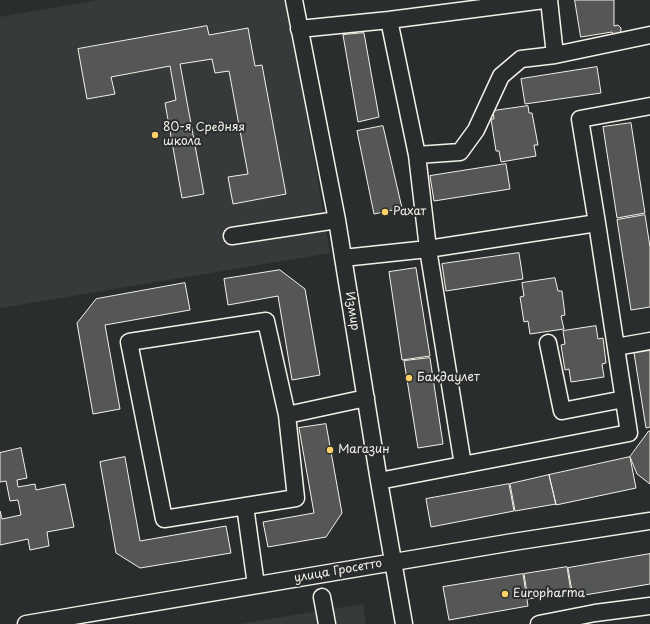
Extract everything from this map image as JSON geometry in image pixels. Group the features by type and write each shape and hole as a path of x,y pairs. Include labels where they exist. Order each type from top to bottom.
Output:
{"street":[{"name":"Измир","path":"294,0 337,220 379,481 404,624"},
{"path":"299,29 389,20 544,0"},
{"path":"549,0 555,55"},
{"path":"389,20 417,155 428,249 463,465"},
{"path":"417,155 460,152 476,130 501,76 520,59 555,55 650,35"},
{"path":"379,481 629,433 580,120 650,106"},
{"path":"232,236 337,220"},
{"path":"343,258 428,249 597,223"},
{"path":"266,321 287,415 296,498 164,519 129,342 266,321"},
{"path":"616,347 650,341"},
{"path":"548,343 562,411 624,399"},
{"path":"287,415 366,398"},
{"path":"245,506 256,585"},
{"name":"улица Гросетто","path":"26,624 513,542 650,521"},
{"path":"322,597 327,624"},
{"path":"539,624 650,606"}],"shaded area":[{"name":"80-я Средняя школа","path":"99,0 287,0 330,253 0,308 0,17"},
{"path":"363,604 366,624 239,624"}],"building":[{"path":"575,0 614,0 614,26 618,25 621,28 621,31 615,35 612,32 581,37"},
{"path":"207,26 209,35 248,28 255,66 262,65 286,194 233,204 228,177 248,174 229,71 215,73 212,59 180,64 204,194 182,198 165,103 176,100 170,66 111,77 115,94 87,99 78,49"},
{"path":"364,33 379,117 358,122 343,35"},
{"path":"597,67 601,93 525,104 521,79"},
{"path":"528,106 529,113 532,113 538,145 534,145 536,156 501,162 499,151 496,151 491,119 494,119 493,111"},
{"path":"631,123 645,213 617,218 603,127"},
{"path":"383,126 402,208 374,214 357,131"},
{"path":"506,164 510,189 434,201 430,176"},
{"path":"645,215 650,247 650,307 631,310 617,220"},
{"path":"519,253 523,279 446,291 442,264"},
{"path":"416,268 430,356 402,360 389,272"},
{"path":"280,270 305,289 320,375 292,380 278,296 228,305 224,279"},
{"path":"555,278 558,291 562,291 565,315 561,316 564,329 530,334 528,321 524,322 520,297 524,296 522,283"},
{"path":"185,283 190,310 105,325 120,409 93,414 77,323 96,299"},
{"path":"596,326 598,339 603,338 606,363 602,364 604,377 571,382 569,369 565,370 561,345 565,344 563,331"},
{"path":"650,350 650,427 646,428 634,353"},
{"path":"430,358 443,444 418,448 404,361"},
{"path":"326,424 342,513 326,537 268,547 263,522 314,513 299,428"},
{"path":"649,431 650,484 637,474 630,457"},
{"path":"21,448 27,478 17,480 18,487 35,484 36,490 65,484 74,527 47,532 49,546 30,550 28,539 0,545 0,511 2,519 21,515 18,500 10,501 6,481 0,482 0,453"},
{"path":"125,457 140,541 226,526 231,553 140,568 116,553 100,462"},
{"path":"630,457 636,488 556,505 549,475"},
{"path":"549,475 556,504 515,511 510,484"},
{"path":"509,484 514,511 431,527 426,499"},
{"path":"650,554 650,584 573,597 568,568"},
{"path":"567,567 571,592 528,599 524,574"},
{"path":"523,574 528,606 449,620 443,587"}],"place":[{"name":"80-я Средняя школа","path":"155,135"},
{"name":"Рахат","path":"385,212"},
{"name":"Бақдаулет","path":"409,378"},
{"name":"Магазин","path":"330,450"},
{"name":"Europharma","path":"505,594"}]}
